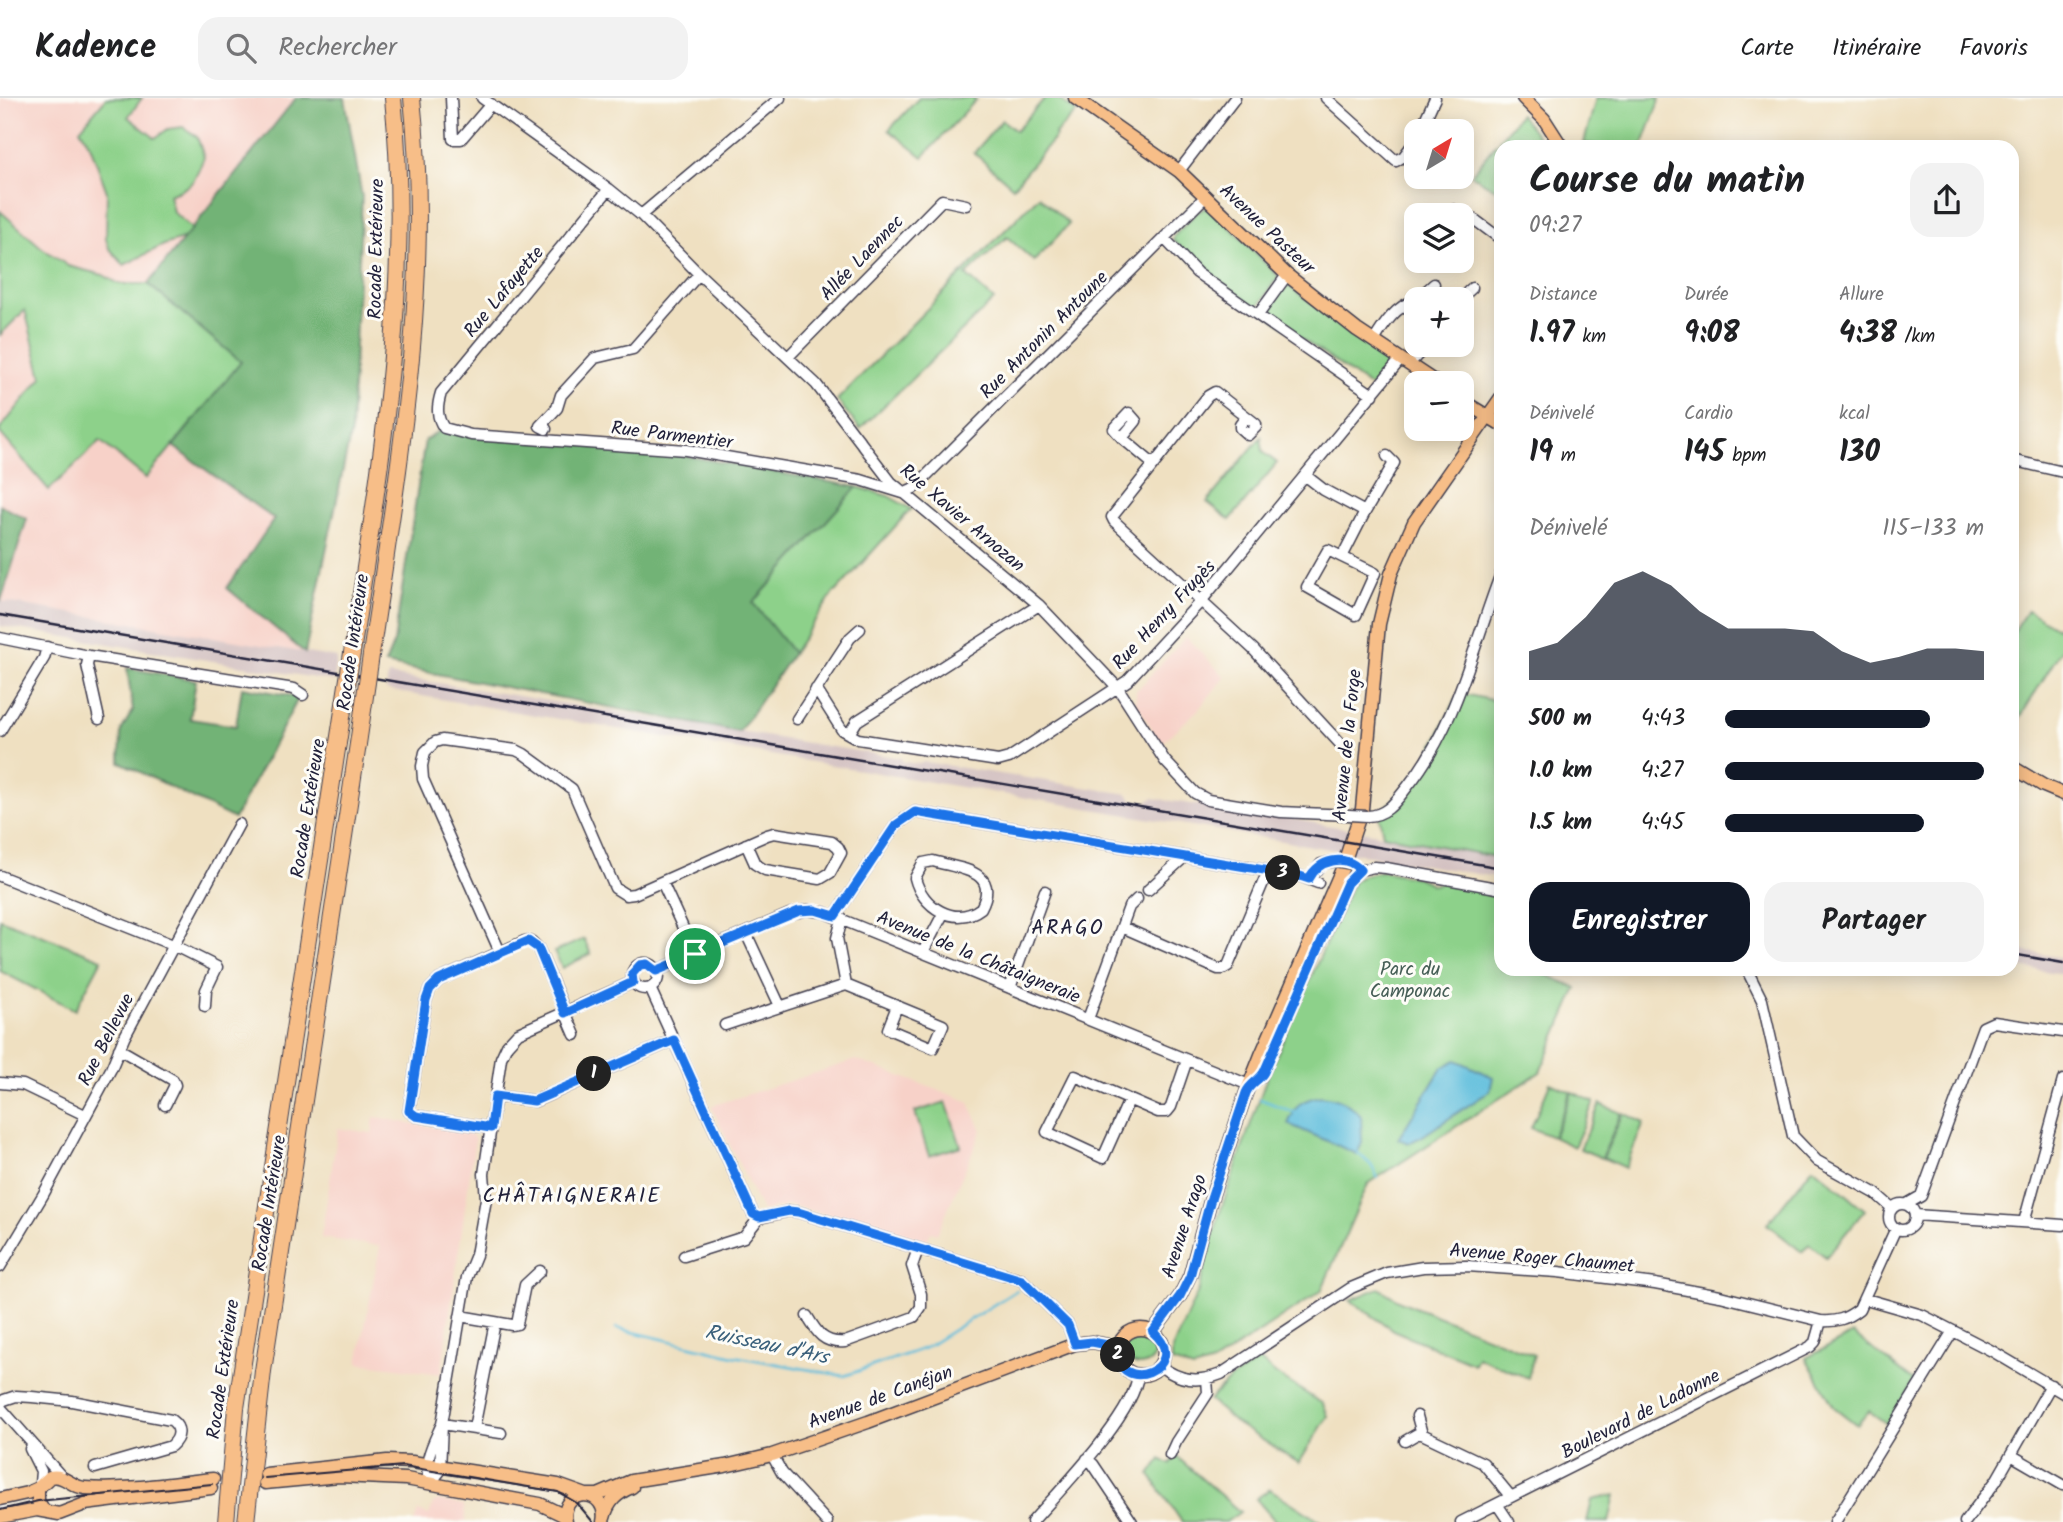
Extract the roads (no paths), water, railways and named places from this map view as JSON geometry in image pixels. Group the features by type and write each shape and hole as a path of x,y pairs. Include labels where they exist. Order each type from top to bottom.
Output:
{"highway":[{"name":"Rocade Extérieure","path":"226,1522 236,1408 387,409 396,309 399,212 393,98"},
{"name":"Rocade Intérieure","path":"246,1522 263,1371 406,412 415,312 418,217 412,98"}],"main road":[{"name":"Avenue Pasteur","path":"1075,98 1179,172 1287,275 1419,371"},
{"path":"1523,98 1544,119 1558,140"},
{"name":"Avenue de la Forge","path":"1249,1085 1342,869 1359,823 1379,624 1394,566 1414,522 1494,407"},
{"path":"1474,408 1494,421"},
{"path":"2019,771 2063,794"},
{"path":"2044,786 2052,795 2063,800"},
{"name":"Avenue Arago","path":"1153,1332 1180,1296 1190,1276 1210,1202 1249,1085"},
{"path":"1146,1329 1153,1332 1163,1344 1160,1366 1153,1372 1138,1375 1129,1372 1118,1356 1121,1340 1132,1330 1146,1329"},
{"name":"Avenue de Canéjan","path":"604,1520 601,1505 592,1497 586,1495 558,1485 428,1463 387,1461 265,1478 339,1476 431,1483 540,1504 565,1519 569,1503 576,1497 586,1495 598,1495 631,1481 772,1455 1075,1344 1092,1342 1118,1347"},
{"path":"0,1499 27,1493 50,1477 66,1480 83,1488 212,1483 89,1503 54,1514 43,1509 38,1501 39,1486"},
{"name":"Avenue de Canéjan","path":"604,1520 608,1505 617,1495 652,1479"},
{"path":"66,1480 75,1497 69,1508"},
{"path":"0,1517 43,1509"}],"street":[{"name":"Rue Xavier Arnozan","path":"451,98 453,139 461,139 487,101 641,215 699,274 816,384 903,494 1039,605 1118,688 1165,761 1195,793 1208,800 1281,812 1373,816 1393,806 1422,769 1447,724 1494,595"},
{"path":"641,215 780,98"},
{"path":"1179,172 1235,98"},
{"path":"1326,98 1396,161 1404,156"},
{"path":"1425,119 1435,98"},
{"name":"Rue Lafayette","path":"438,420 441,393 609,189"},
{"name":"Rue Antonin Antoune","path":"903,494 914,488 1206,196"},
{"name":"Allée Laennec","path":"788,357 942,200 966,205"},
{"path":"1474,220 1494,234"},
{"path":"1164,238 1197,273 1373,395"},
{"path":"546,429 540,426 557,408 561,395 595,358 633,349 699,274"},
{"path":"1258,315 1287,275"},
{"path":"1430,287 1433,284"},
{"path":"1374,341 1404,304"},
{"name":"Rue Henry Frugès","path":"849,734 858,739 998,761 1009,758 1118,688 1202,600 1373,395 1411,357"},
{"path":"1246,417 1215,392 1208,396 1112,517 1253,649 1345,749"},
{"name":"Rue Parmentier","path":"438,420 444,428 471,435 686,450 861,480 903,494"},
{"path":"1122,438 1153,464"},
{"path":"1342,557 1364,512 1394,463 1387,456"},
{"path":"2019,462 2063,472"},
{"path":"1306,476 1324,490 1364,512"},
{"path":"1328,550 1342,557 1375,573 1356,615 1307,587 1328,550"},
{"path":"816,689 842,730 849,734 857,721 1039,605"},
{"path":"797,719 849,638 860,629"},
{"path":"0,638 89,656 295,690 303,695"},
{"path":"0,731 44,658 47,648"},
{"path":"89,656 88,665 99,719"},
{"path":"500,952 423,779 425,752 435,742 447,740 516,750 572,789 615,888 626,895 634,894 746,844 774,833 832,842 841,853 830,873 820,879 762,869 755,864 746,844"},
{"path":"846,985 837,938 838,918 896,825 915,812 1182,856 1313,881 1321,864 1335,861 1357,867 1386,868 1494,887"},
{"name":"Rue Bellevue","path":"0,1267 43,1195 239,824"},
{"path":"1148,890 1180,861 1182,856"},
{"path":"933,861 973,872 985,882 986,899 979,911 962,918 943,914 927,899 916,883 916,872 923,863 933,861"},
{"path":"1249,1085 1262,1077 1347,883 1357,867"},
{"path":"1122,927 1223,969 1228,966 1268,871"},
{"path":"0,876 173,945 217,967 206,990 205,1006"},
{"path":"662,882 695,954"},
{"path":"1010,988 1045,891"},
{"path":"1088,1019 1129,907 1137,899"},
{"name":"Avenue de la Châtaigneraie","path":"656,971 799,911 815,910 1249,1085"},
{"path":"923,953 943,914"},
{"path":"746,933 780,1006"},
{"path":"491,1128 416,1116 408,1107 430,989 439,980 525,941 535,945 575,1035"},
{"path":"647,964 656,971 657,981 650,988 640,988 633,982 632,974 640,965 647,964"},
{"path":"1750,976 1762,1000 1793,1136 1817,1161 1875,1194 1892,1208"},
{"path":"442,1424 428,1463 428,1478 431,1483 440,1471 442,1424 460,1316 467,1277 476,1255 486,1199 484,1180 501,1058 511,1040 519,1033 633,982"},
{"path":"725,1025 846,985 897,1006 943,1025 933,1048 888,1029 897,1006"},
{"path":"650,988 749,1208 759,1217"},
{"path":"1907,1204 1913,1208 1914,1223 1908,1228 1896,1228 1889,1219 1892,1208 1921,1196 1983,1027 1994,1022 2063,1032"},
{"path":"495,1096 534,1101 674,1040"},
{"path":"119,1049 173,1080 174,1085 165,1105"},
{"path":"1129,1100 1103,1158 1046,1132 1074,1076 1158,1112 1167,1112 1187,1060"},
{"path":"2024,1222 2063,1080"},
{"path":"0,1083 23,1085 85,1115"},
{"path":"684,1256 744,1237 759,1217 789,1211 798,1212 1022,1280 1068,1325 1075,1344"},
{"path":"1915,1214 2063,1226"},
{"name":"Avenue Roger Chaumet","path":"1207,1379 1221,1374 1350,1288 1387,1273 1423,1267 1467,1266 1544,1271 1655,1284 1835,1322 1848,1318 1859,1309 1896,1228"},
{"path":"807,1316 819,1336 834,1343 845,1342 914,1317 921,1307 921,1294 912,1266 918,1249"},
{"path":"460,1316 512,1325 518,1321 525,1285 540,1271"},
{"path":"1866,1298 1914,1311 2063,1393"},
{"name":"Boulevard de Ladonne","path":"1464,1521 1810,1347 1815,1342 1821,1321"},
{"path":"474,1428 495,1322"},
{"path":"1835,1522 1953,1331"},
{"path":"1160,1366 1182,1379 1207,1379 1208,1394 1176,1441 1170,1455"},
{"path":"1032,1522 1087,1459 1128,1403 1138,1375"},
{"path":"1965,1522 1996,1481 2051,1385"},
{"path":"66,1480 0,1406 4,1400 16,1396 72,1401 171,1420 178,1426 176,1442 171,1446 95,1468"},
{"path":"0,1416 36,1458 41,1471 39,1486"},
{"path":"1418,1416 1422,1434"},
{"path":"442,1424 501,1433"},
{"path":"1405,1441 1422,1434 1483,1463 1511,1497"},
{"path":"772,1455 782,1474 827,1522"},
{"path":"2011,1455 2063,1485"},
{"path":"1087,1459 1132,1522"},
{"path":"1497,1504 1509,1522"}],"water":[{"path":"1456,1060 1493,1077 1490,1091 1421,1137 1409,1143 1398,1139 1442,1068"},
{"path":"1321,1096 1343,1102 1361,1116 1362,1143 1357,1154 1288,1124 1300,1104"}],"waterway":[{"name":"Ruisseau d'Ars","path":"1260,1099 1296,1113"},
{"name":"Ruisseau d'Ars","path":"1357,1152 1371,1165 1378,1178"},
{"name":"Ruisseau d'Ars","path":"616,1328 734,1356 844,1376 925,1348 1017,1290"}],"tram line":[{"path":"265,1478 403,1466 558,1492 577,1503 593,1522"},
{"path":"0,1510 38,1501 212,1484"}],"railway":[{"path":"0,615 1494,867"},
{"path":"2019,955 2063,963"}],"district":[{"name":"ARAGO","path":"1068,927"},
{"name":"CHÂTAIGNERAIE","path":"572,1195"}],"park label":[{"name":"Parc du Camponac","path":"1410,979"}]}
